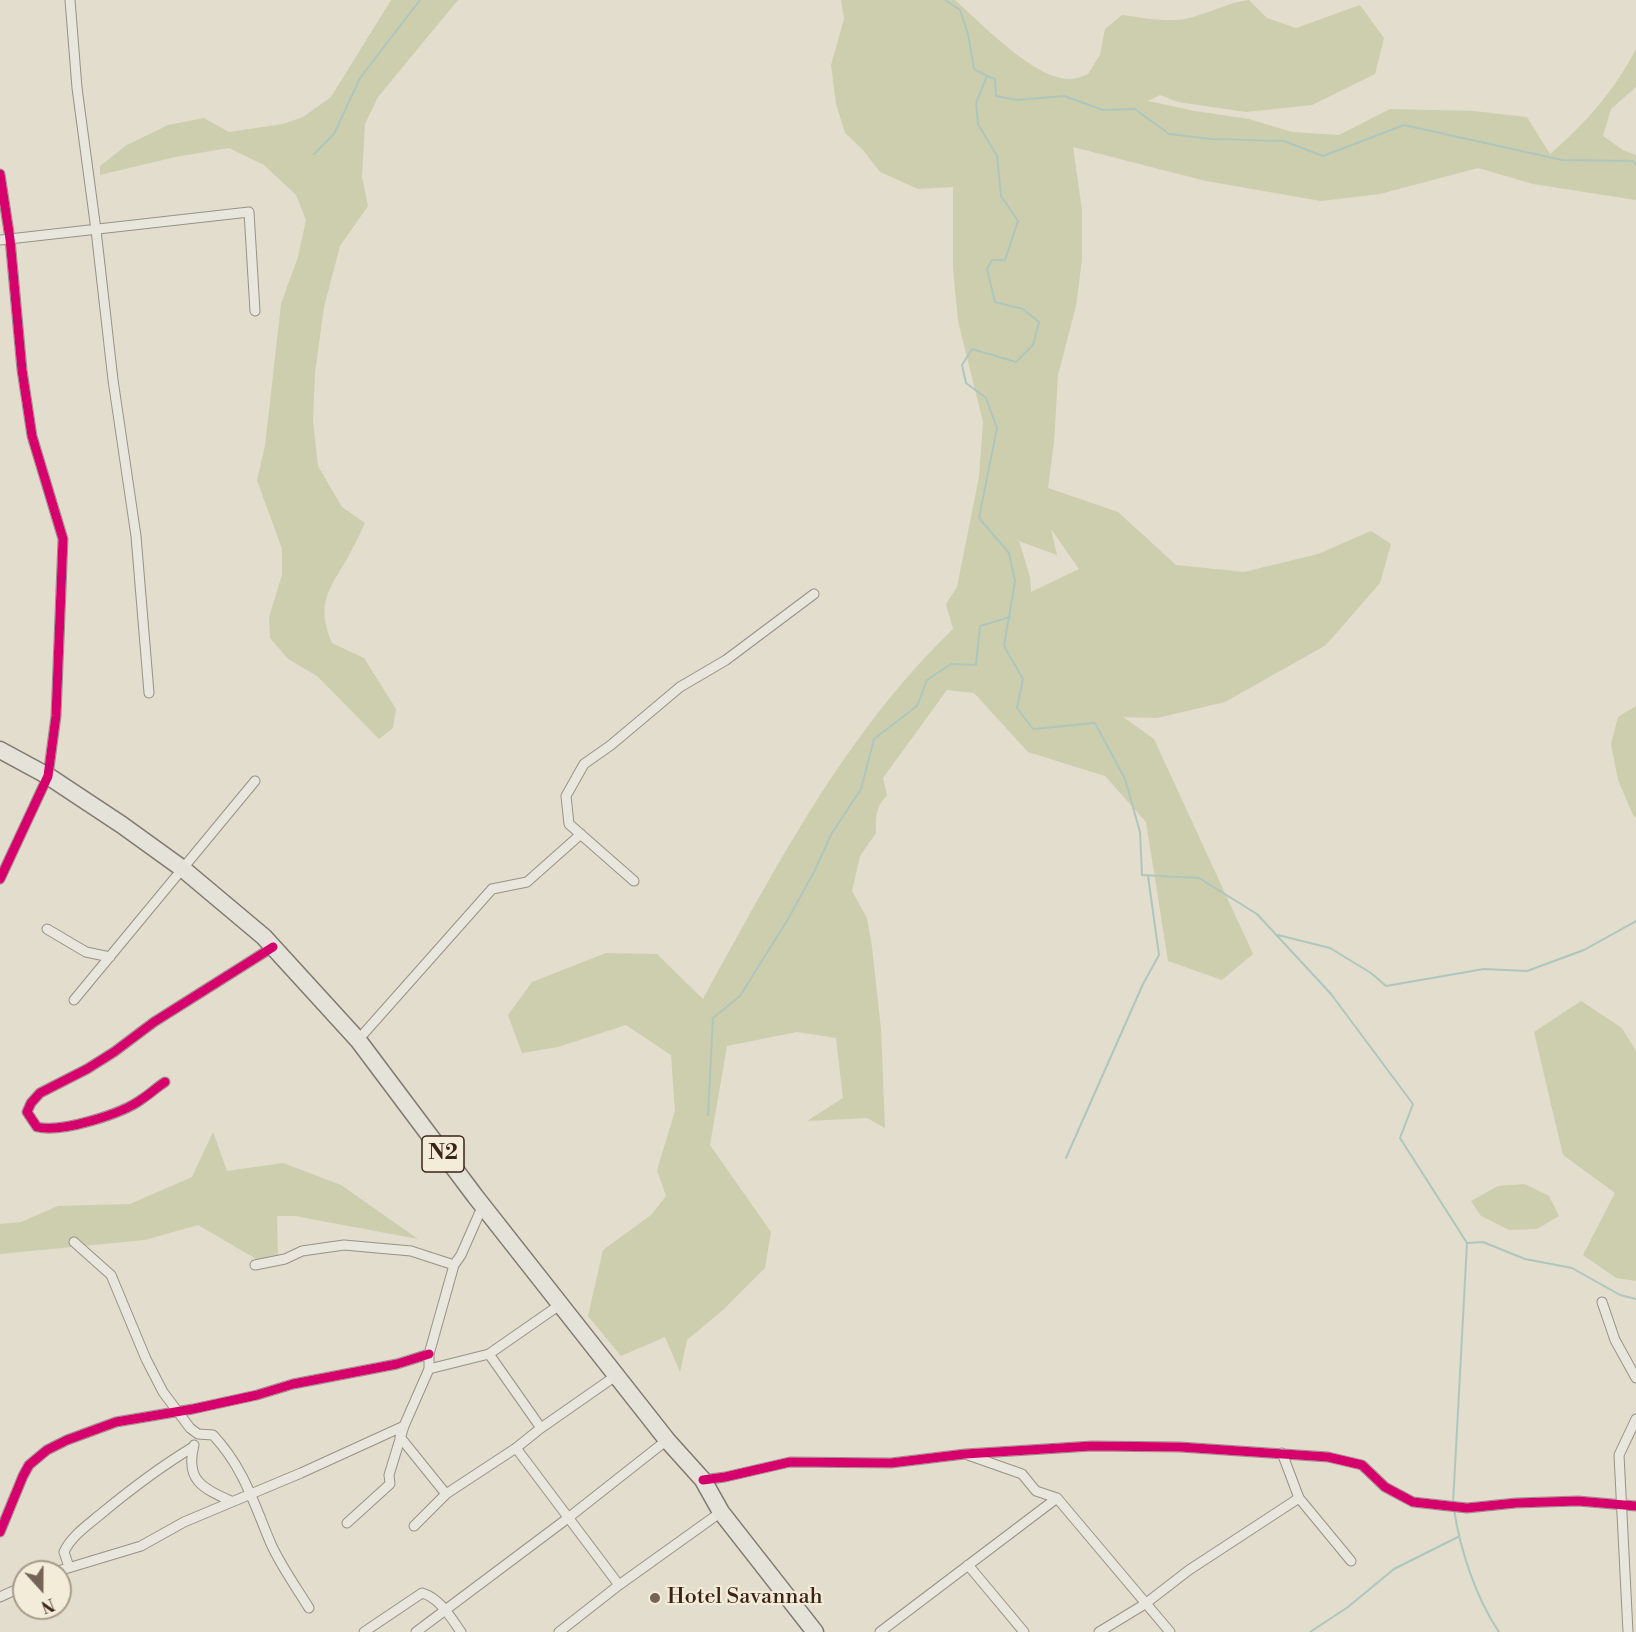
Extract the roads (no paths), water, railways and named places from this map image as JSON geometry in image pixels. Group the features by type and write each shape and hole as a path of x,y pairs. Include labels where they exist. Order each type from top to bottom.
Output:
{"highway":[{"name":"N2","path":"0,750 48,776 122,825 183,869 264,937 358,1040 483,1206 667,1440 703,1480 721,1512 815,1632"}],"street":[{"path":"70,0 77,88 113,380 136,536 149,693"},
{"path":"0,174 5,239 32,436 63,539 56,716 48,776 0,879"},
{"path":"5,239 249,212 255,311"},
{"path":"634,881 569,824 566,796 584,764 611,745 680,687 726,660 814,594"},
{"path":"75,999 255,781"},
{"path":"358,1040 492,889 527,882 581,834"},
{"path":"47,928 86,952 110,957"},
{"path":"165,1082 142,1100 121,1110 54,1129 37,1127 27,1112 31,1102 40,1093 87,1069 154,1022 273,947"},
{"path":"347,1523 390,1484 389,1475 400,1437 429,1369 429,1354 454,1265 461,1255 483,1206"},
{"path":"74,1242 111,1275 146,1359 163,1392 190,1428 198,1434 213,1435 219,1441 242,1475 252,1493 272,1546 309,1608"},
{"path":"255,1265 285,1259 302,1251 344,1245 411,1251 454,1265"},
{"path":"1602,1302 1615,1340 1636,1378"},
{"path":"429,1369 489,1354 561,1304"},
{"path":"0,1532 22,1476 29,1466 47,1450 67,1440 116,1422 257,1395 293,1384 397,1364 429,1354"},
{"path":"489,1354 542,1428"},
{"path":"414,1526 446,1494 516,1448 617,1375"},
{"path":"1628,1632 1619,1455 1636,1419"},
{"path":"72,1566 141,1546 184,1522 404,1426"},
{"path":"198,1434 193,1447 192,1473 213,1493 231,1501"},
{"path":"400,1437 446,1494"},
{"path":"416,1632 568,1518 667,1440"},
{"path":"703,1480 790,1462 891,1463 965,1454 1092,1446 1180,1447 1328,1457 1362,1465 1385,1487 1413,1502 1467,1508 1516,1503 1578,1501 1636,1506"},
{"path":"67,1560 64,1552 72,1539 144,1479 193,1447"},
{"path":"516,1448 619,1585"},
{"path":"1282,1453 1299,1498 1351,1561"},
{"path":"965,1454 1022,1474 1036,1491 1058,1498 1170,1632"},
{"path":"880,1632 1058,1498"},
{"path":"1099,1632 1145,1604 1189,1570 1299,1498"},
{"path":"559,1632 619,1585 721,1512"},
{"path":"968,1565 1024,1632"},
{"path":"364,1632 422,1593 430,1595 445,1610 461,1632"}],"waterway":[{"path":"314,154 334,134 360,78 420,0"},
{"path":"945,0 960,10 968,34 974,69 987,76 976,103 978,124 997,156 1001,196 1018,221 1005,260 992,260 987,269 995,302 1023,309 1039,322 1033,345 1016,362 972,349 962,365 966,383 986,398 997,428 979,518 1009,553 1015,581 1004,646 1023,679 1017,708 1033,729 1095,723 1125,779 1140,832 1142,875 1199,878 1257,914 1331,994 1413,1104 1400,1138 1467,1243 1453,1504"},
{"path":"987,76 995,79 996,96 1017,100 1064,96 1103,110 1135,109 1169,134 1211,139 1284,141 1323,156 1404,125 1562,160 1633,161 1636,165"},
{"path":"708,1115 713,1018 740,996 788,919 832,833 861,789 874,739 917,706 927,680 951,664 976,665 980,626 1010,617"},
{"path":"1066,1158 1143,984 1159,955 1148,876"},
{"path":"1278,935 1330,948 1371,973 1386,986 1484,969 1527,971 1584,950 1636,921"},
{"path":"1468,1243 1483,1242 1525,1259 1572,1268 1620,1295 1636,1299"},
{"path":"1454,1509 1460,1541 1470,1573 1483,1604 1499,1632"},
{"path":"1310,1632 1348,1607 1394,1569 1458,1537"}],"place":[{"name":"Hotel Savannah","path":"655,1598"}]}
